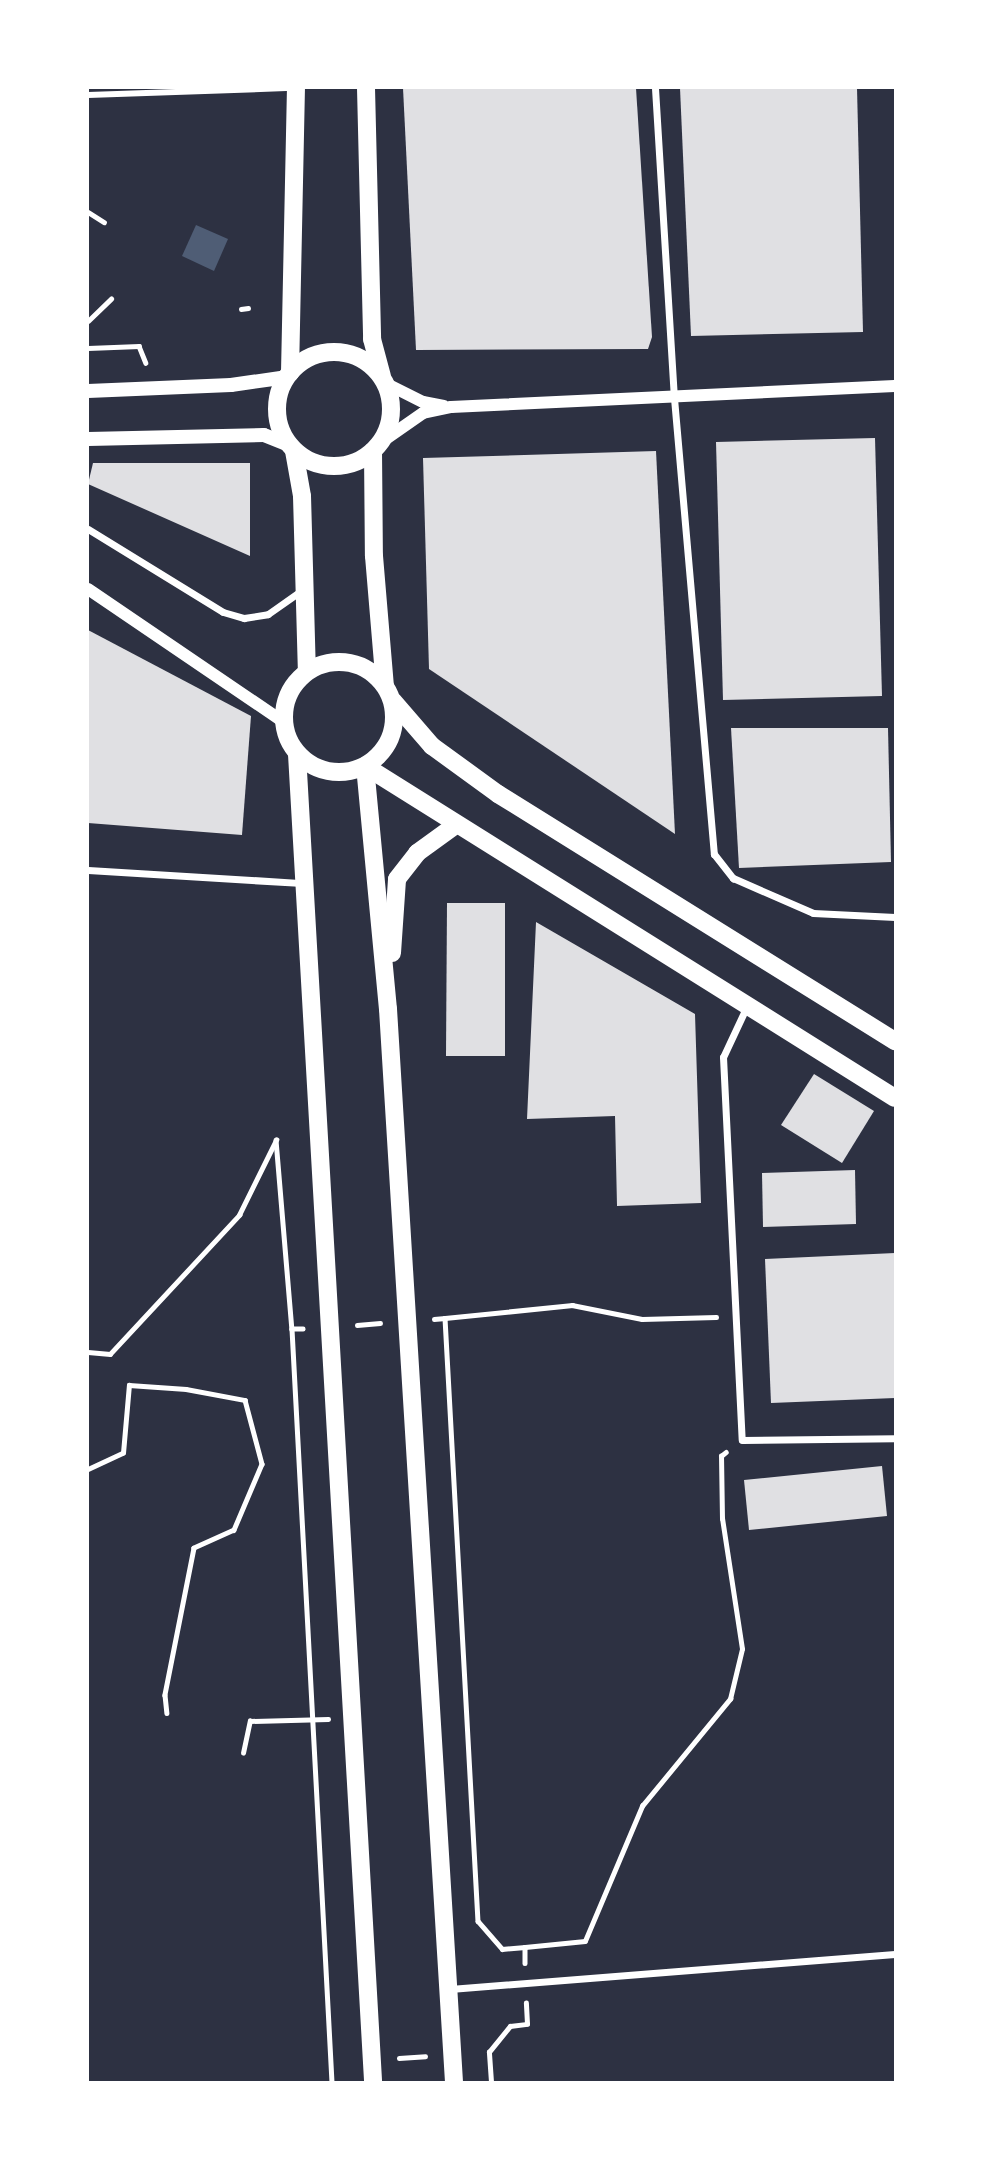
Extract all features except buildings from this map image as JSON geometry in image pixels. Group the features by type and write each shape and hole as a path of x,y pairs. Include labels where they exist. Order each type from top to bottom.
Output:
{"main road":[{"path":"295,88 288,375 276,412 292,448 302,496 307,671 285,702 284,722 297,754 373,2082"},
{"path":"297,754 317,769 342,772 365,766 384,749 394,726 374,556 377,447 391,416 372,339 366,88"},
{"path":"88,391 231,385 288,375 313,356 333,352 370,364 384,381"},
{"path":"88,439 264,435 320,464 338,466 357,462 377,447"},
{"path":"307,671 335,662 363,667 432,746 498,794 894,1038"},
{"path":"365,766 895,1098"},
{"path":"365,766 388,1009 454,2082"},
{"path":"388,1009 397,879 416,853 457,824"}],"street":[{"path":"88,95 295,88"},
{"path":"655,88 674,398 714,854 733,878 813,914 895,917"},
{"path":"384,381 423,402 451,407"},
{"path":"377,447 424,413 451,407 895,386"},
{"path":"88,529 223,612 244,618 268,614 306,587"},
{"path":"88,589 284,722"},
{"path":"88,870 305,883"},
{"path":"747,1007 723,1057 742,1440 895,1438"},
{"path":"449,1990 895,1954"}],"path":[{"path":"88,212 104,222"},
{"path":"88,321 111,299"},
{"path":"241,309 248,308"},
{"path":"88,348 139,346 146,355 146,388"},
{"path":"88,1352 110,1354 239,1215 276,1140 292,1329"},
{"path":"445,1318 572,1305 642,1319 736,1316"},
{"path":"88,1469 123,1453 129,1385 186,1389 245,1400 262,1464 234,1530 194,1548 165,1695 167,1713"},
{"path":"525,1947 585,1941 642,1806 730,1699 743,1649 722,1519 721,1456 742,1440"},
{"path":"243,1753 250,1721 352,1718"},
{"path":"312,1720 332,2082"},
{"path":"331,2062 489,2052 491,2082"}],"water":[{"path":"196,225 228,239 214,271 182,256"}]}
